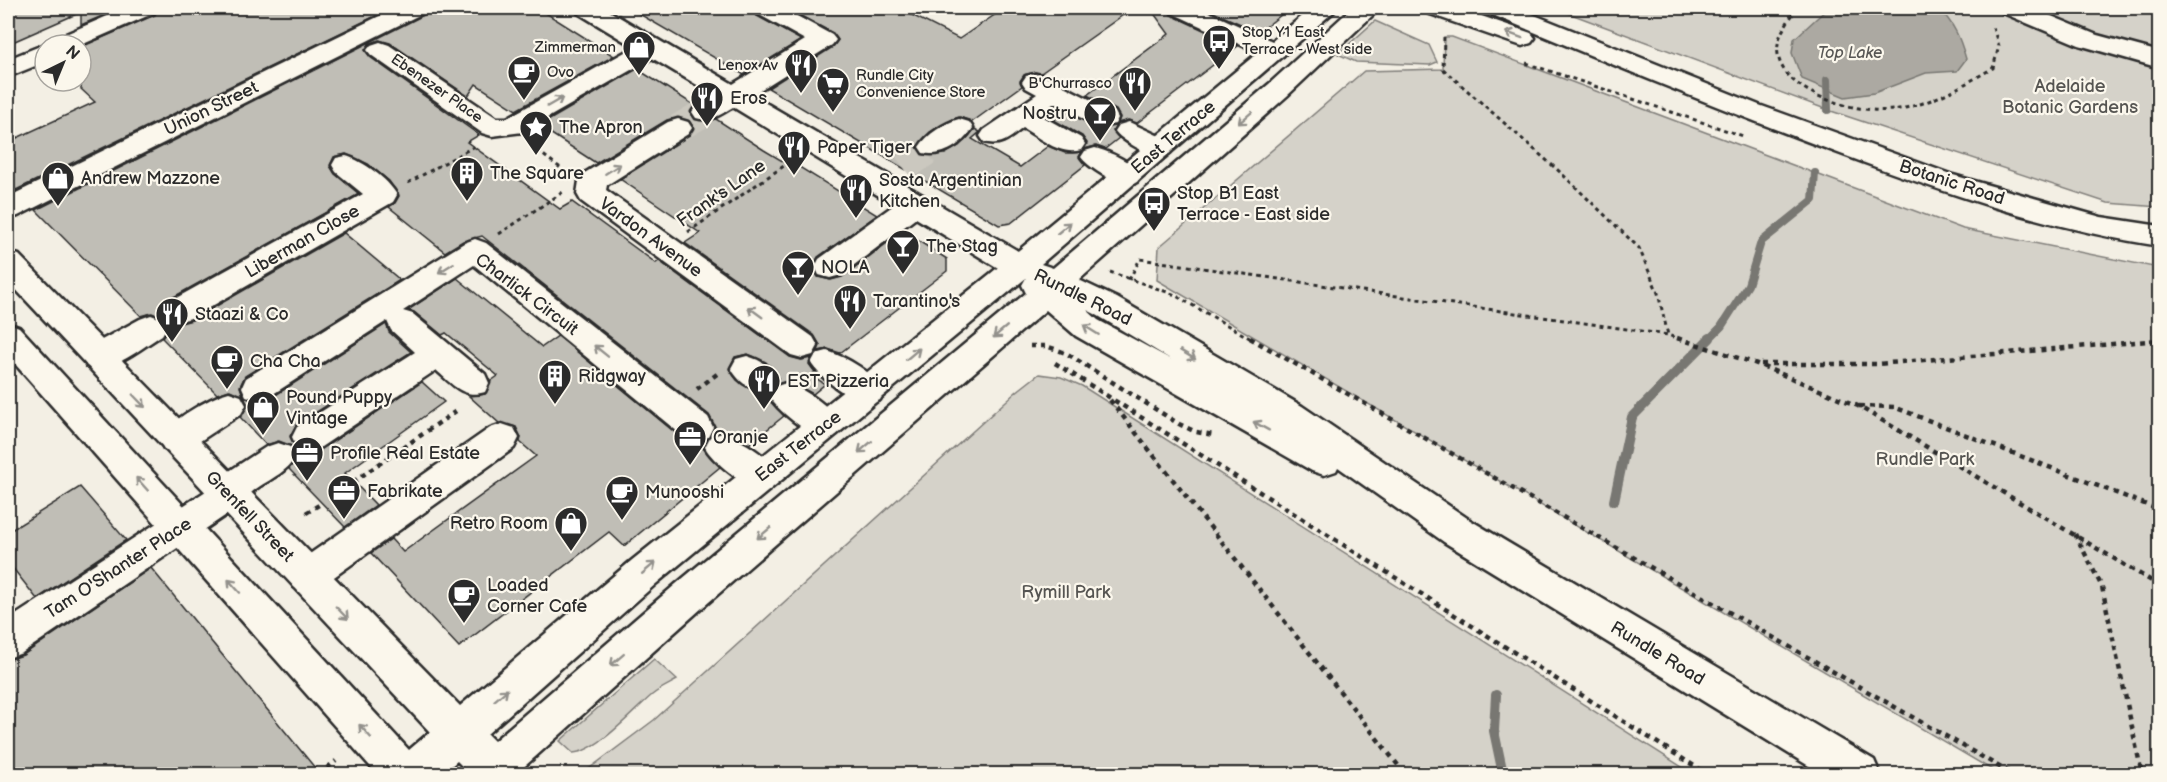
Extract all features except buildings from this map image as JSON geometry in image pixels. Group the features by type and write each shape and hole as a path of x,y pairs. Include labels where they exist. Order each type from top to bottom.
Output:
{"main road":[{"path":"88,33 145,8"},
{"name":"Ebenezer Place","path":"357,8 371,37 492,127 514,130"},
{"name":"Union Street","path":"8,209 371,37 414,8"},
{"name":"Rundle Road","path":"587,8 733,95 893,176 915,204 1052,288 1096,334 1312,455 1457,531 1859,774"},
{"path":"705,112 823,40 765,8"},
{"path":"1181,8 1274,51"},
{"name":"East Terrace","path":"412,774 644,572 868,391 1326,8"},
{"name":"East Terrace","path":"493,773 680,604 1052,288 1091,251 1278,90 1366,8"},
{"name":"Botanic Road","path":"1436,8 1574,57 1750,111"},
{"name":"Botanic Road","path":"1497,8 1750,111 1943,182 2101,227 2160,236"},
{"path":"2012,8 2088,40 2160,60"},
{"path":"514,130 652,47"},
{"path":"8,69 33,58"},
{"path":"1245,76 1278,90"},
{"path":"1033,100 1117,124 1160,147"},
{"path":"994,136 1033,100"},
{"path":"1033,100 1083,151 1127,175"},
{"name":"Vardon Avenue","path":"678,128 586,182 591,194 814,355 868,391 910,409"},
{"path":"933,147 959,128"},
{"name":"Liberman Close","path":"180,310 383,195 346,165"},
{"path":"830,267 915,204"},
{"name":"Charlick Circuit","path":"258,387 475,250 709,437 762,475 809,495"},
{"name":"Grenfell Street","path":"8,263 493,773"},
{"path":"402,322 438,353 466,396"},
{"path":"72,406 107,367 151,327"},
{"path":"8,335 404,774"},
{"path":"309,437 438,353"},
{"path":"764,380 825,425"},
{"path":"176,439 229,405"},
{"path":"307,576 502,438"},
{"name":"Tam O'Shanter Place","path":"8,641 181,527 278,457"}],"path":[{"path":"1797,8 1787,24 1778,47 1786,73 1794,84 1843,104 1889,111 1916,106 1994,68 2000,55 1998,35 1986,17"},
{"path":"1444,37 1443,69 1462,88 1561,172 1639,248 1658,292 1668,335"},
{"path":"383,195 490,137 514,130 586,182 475,250"},
{"name":"Frank's Lane","path":"665,248 792,161"},
{"path":"1128,281 1140,259 1668,335 1714,352 1757,364 1858,406 2160,586"},
{"path":"1110,272 1128,281 1173,294 2012,774"},
{"path":"1757,364 1877,364 2160,340"},
{"path":"1028,346 1037,344 1065,352 1176,422"},
{"path":"1055,363 1707,774"},
{"path":"1100,392 1111,402 1405,774"},
{"path":"353,482 466,396"},
{"path":"1858,406 1894,407 2160,510"},
{"path":"306,513 322,503"},
{"path":"2074,533 2102,587 2142,774"},
{"path":"319,774 325,772 336,761"}],"green space":[{"name":"Adelaide Botanic Gardens","path":"1555,8 2159,8 2159,207 2108,203 1828,110"},
{"path":"1375,21 1429,45 1437,62 1430,65 1356,62 1338,54"},
{"name":"Rundle Park","path":"1444,37 1452,37 1963,229 2159,268 2159,774 1999,774 1157,280 1159,247 1364,71 1443,69"},
{"name":"Rymill Park","path":"1039,374 1061,377 1082,386 1693,774 582,774 654,720 1016,392"},
{"path":"654,659 677,680 655,693 615,730 583,751 573,753 560,741"}],"water":[{"name":"Top Lake","path":"1828,8 1938,8 1956,31 1966,59 1957,71 1926,73 1874,93 1845,97 1802,79 1792,53 1794,39"}],"waterway":[{"path":"1827,80 1828,110"},
{"path":"1710,338 1721,327 1748,285 1761,242 1813,200 1815,173"},
{"path":"1614,501 1632,417 1710,338"},
{"path":"1496,695 1494,731 1503,774"}],"tunnel":[{"path":"678,128 705,112"},
{"path":"904,168 933,147"}],"place":[{"name":"Stop Y1 East Terrace - West side","path":"1219,70"},
{"name":"Zimmerman","path":"639,76"},
{"name":"Lenox Av","path":"801,94"},
{"name":"Ovo","path":"524,101"},
{"name":"B'Churrasco","path":"1135,112"},
{"name":"Rundle City Convenience Store","path":"833,113"},
{"name":"Eros","path":"707,127"},
{"name":"Nostru","path":"1100,142"},
{"name":"The Apron","path":"536,156"},
{"name":"Paper Tiger","path":"794,176"},
{"name":"The Square","path":"467,202"},
{"name":"Andrew Mazzone","path":"58,207"},
{"name":"Sosta Argentinian Kitchen","path":"856,219"},
{"name":"Stop B1 East Terrace - East side","path":"1154,232"},
{"name":"The Stag","path":"903,275"},
{"name":"NOLA","path":"798,296"},
{"name":"Tarantino's","path":"850,330"},
{"name":"Staazi & Co","path":"172,343"},
{"name":"Cha Cha","path":"227,390"},
{"name":"Ridgway","path":"555,405"},
{"name":"EST Pizzeria","path":"764,410"},
{"name":"Pound Puppy Vintage","path":"263,436"},
{"name":"Oranje","path":"690,466"},
{"name":"Profile Real Estate","path":"307,482"},
{"name":"Fabrikate","path":"344,520"},
{"name":"Munooshi","path":"622,521"},
{"name":"Retro Room","path":"571,552"},
{"name":"Loaded Corner Cafe","path":"464,624"}]}
